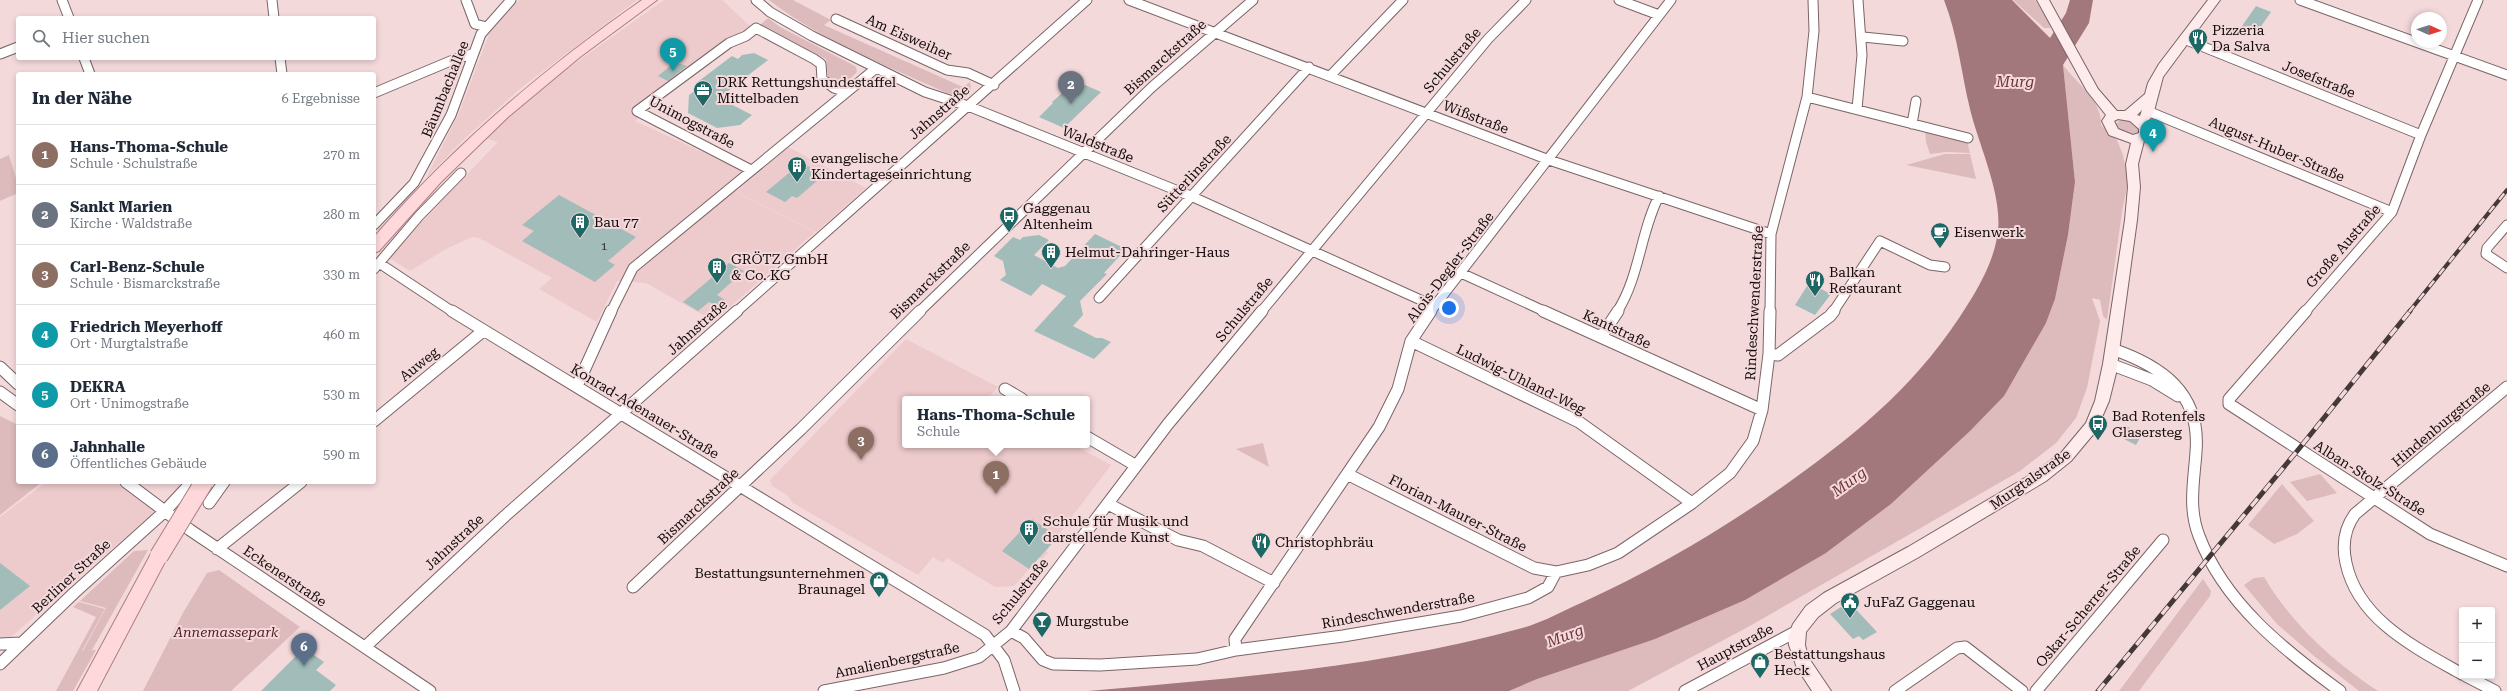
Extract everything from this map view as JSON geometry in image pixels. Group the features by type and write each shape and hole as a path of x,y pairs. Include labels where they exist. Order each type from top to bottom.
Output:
{"main road":[{"path":"376,245 427,188 510,109 593,41 651,0"},
{"path":"87,691 159,556 203,484"}],"street":[{"path":"62,0 68,16"},
{"path":"272,0 274,16"},
{"path":"466,0 475,24 487,27"},
{"name":"Bäumbachallee","path":"376,223 414,183 435,148 451,114 480,34 511,0"},
{"name":"Waldstraße","path":"756,0 770,12 812,36 925,92 968,106 1193,197 1434,306"},
{"name":"Jahnstraße","path":"365,648 505,516 968,106 994,85 1087,0"},
{"name":"Wißstraße","path":"1129,0 1216,31 1550,160 1771,234"},
{"name":"Bismarckstraße","path":"633,587 741,487 1082,153 1152,87 1253,0"},
{"path":"1331,75 1403,0"},
{"name":"Schulstraße","path":"994,644 1011,631 1108,504 1135,465 1488,39 1526,0"},
{"path":"1619,0 1659,15"},
{"name":"Alois-Degler-Straße","path":"1236,650 1235,639 1349,475 1380,427 1398,389 1412,341 1434,306 1550,160 1671,0"},
{"name":"Rindeschwenderstraße","path":"1011,631 1024,638 1043,660 1053,664 1100,665 1197,660 1236,650 1343,636 1462,616 1528,598 1548,587 1556,572 1588,565 1618,553 1692,503 1730,473 1750,447 1762,410 1769,354 1771,234 1807,97 1814,31 1813,0"},
{"path":"1857,110 1864,61 1858,0"},
{"path":"2043,0 2097,97 2114,116 2128,116 2142,123"},
{"path":"2150,112 2150,96 2156,78 2214,0"},
{"path":"2300,0 2507,75"},
{"name":"Große Austraße","path":"2229,399 2392,212 2421,135 2478,0"},
{"name":"Am Eisweiher","path":"836,19 947,70 968,73 994,85"},
{"name":"Unimogstraße","path":"751,170 637,111 729,42 746,36 756,28 814,59 821,64 822,79 834,88 846,92"},
{"path":"1862,37 1903,41"},
{"name":"Josefstraße","path":"2184,39 2421,135"},
{"path":"0,54 16,49"},
{"path":"376,91 460,56 472,54"},
{"path":"85,60 89,72"},
{"path":"280,60 282,72"},
{"name":"Sütterlinstraße","path":"1099,298 1193,197 1310,67"},
{"path":"577,386 624,282 633,268 874,68"},
{"path":"2128,116 2150,96"},
{"path":"1807,97 1968,138"},
{"path":"1912,124 1916,101"},
{"name":"Murgtalstraße","path":"2132,164 2138,139 2146,133 2142,123 2150,112"},
{"name":"August-Huber-Straße","path":"2150,112 2392,212"},
{"name":"Murgtalstraße","path":"1799,630 1811,613 1825,602 1908,556 2023,487 2061,460 2083,440 2093,423 2106,388 2131,220 2134,187 2132,164 2121,136 2109,126 2108,121 2114,116"},
{"path":"2121,136 2138,139"},
{"path":"376,266 419,216 461,173"},
{"path":"1601,337 1628,294 1634,277 1644,231 1659,196"},
{"path":"2507,225 2487,248 2486,254 2507,268"},
{"path":"1769,354 1778,355 1830,316 1880,241 1930,265 1945,267"},
{"name":"Konrad-Adenauer-Straße","path":"376,266 577,386 985,635 994,644 1013,685"},
{"name":"Kantstraße","path":"1461,273 1762,410"},
{"name":"Auweg","path":"376,419 483,331"},
{"name":"Ludwig-Uhland-Weg","path":"1412,341 1531,397 1578,422 1692,503"},
{"path":"2112,349 2157,368 2167,376 2183,399 2195,423 2197,439 2191,489 2193,518 2213,565 2260,623 2285,648 2340,691"},
{"path":"2110,364 2152,380 2183,399"},
{"path":"0,367 16,382"},
{"name":"Hindenburgstraße","path":"2459,672 2396,634 2370,608 2351,581 2343,550 2347,526 2355,514 2507,387"},
{"path":"1004,389 1017,396"},
{"path":"0,392 16,404"},
{"name":"Alban-Stolz-Straße","path":"2229,399 2229,404 2234,409 2430,534 2507,566"},
{"path":"1090,439 1135,465"},
{"name":"Florian-Maurer-Straße","path":"1349,475 1534,568 1556,572"},
{"name":"Eckenerstraße","path":"129,484 164,512 217,549 430,691"},
{"name":"Berliner Straße","path":"0,664 164,512 190,484"},
{"path":"209,503 223,484"},
{"path":"217,549 242,526 263,514 299,484"},
{"path":"1108,504 1178,540 1203,546 1274,583"},
{"name":"Oskar-Scherrer-Straße","path":"2036,691 2163,540"},
{"path":"1799,630 1797,646 1801,660 1823,691"},
{"name":"Hauptstraße","path":"1685,691 1799,630"},
{"path":"0,644 21,643"},
{"name":"Amalienbergstraße","path":"824,691 944,668 979,657 994,644"},
{"path":"1895,691 1957,648 1965,647 2022,691"},
{"path":"2472,679 2495,691"}],"shaded area":[{"path":"520,0 637,0 522,87 464,139 426,178 459,113 490,32 511,7"},
{"path":"664,0 722,0 751,27 635,121 748,173 729,189 815,232 714,321 646,283 617,281 597,322 539,289 552,278 479,238 472,237 446,249 410,271 388,257 498,142 485,138 539,89"},
{"path":"788,147 866,188 816,232 736,192"},
{"path":"906,339 998,387 990,396 902,396 902,448 1079,448 1111,465 1046,551 1048,553 1042,559 1039,558 1014,586 995,587 947,558 943,563 933,557 918,575 793,503 787,495 772,486 770,480"},
{"path":"43,484 120,484 155,511 11,637 0,638 0,517"}],"green space":[{"path":"769,0 793,0 831,20 824,25 963,87 970,82 971,89 969,94 960,97 947,93 878,63 811,28 789,15"},
{"path":"2013,0 2035,0 2051,25 2050,28 2044,28"},
{"path":"768,18 780,27 853,65 856,67 857,72 844,85 838,84 828,78 826,59 759,26"},
{"path":"2063,65 2093,100 2100,116 2101,125 2117,140 2123,155 2128,182 2122,212 2107,320 2103,316 2100,300 2092,298 2100,321 2087,388 2076,418 2056,443 2020,471 1748,627 1628,691 1509,691 1826,553 1891,504 1969,432 2046,323 2055,299 2068,235 2075,182"},
{"path":"2120,120 2131,121 2138,128 2138,132 2132,134 2119,130 2115,125"},
{"path":"1925,130 1967,140 1970,153 1946,152 1930,154 1926,142"},
{"path":"1945,154 1970,154 1976,179 1906,165"},
{"path":"9,155 16,178 16,194 0,201 0,159"},
{"path":"0,416 16,424 16,484 39,484 0,515"},
{"path":"1263,443 1269,467 1236,449"},
{"path":"2320,474 2337,493 2307,501 2290,482"},
{"path":"2282,484 2314,521 2297,534 2274,544 2248,525"},
{"path":"148,550 92,650 83,651 106,608 80,601 134,551"},
{"name":"Annemassepark","path":"219,570 300,627 231,691 143,691 184,611 207,573"},
{"path":"2264,577 2287,610 2314,640 2345,667 2378,691 2359,691 2314,656 2277,624 2244,585 2254,578"},
{"path":"2203,579 2211,591 2210,596 2139,691 2119,691"},
{"path":"79,602 105,609 82,651 96,650 73,691 56,691 96,617 73,607"}],"water":[{"name":"Murg","path":"1944,0 2012,0 2050,38 2066,13 2070,0 2093,0 2089,23 2063,65 2075,182 2068,235 2055,299 2046,323 2004,396 1969,432 1891,504 1826,553 1745,600 1655,639 1537,679 1509,691 1088,691 1254,676 1364,661 1472,641 1526,627 1547,619 1609,590 1690,547 1767,498 1843,442 1889,401 1931,356 1968,304 1983,278 1994,250 1998,231 1997,201 1970,109 1953,27"}],"building":[{"path":"2256,6 2271,12 2257,32 2242,26"},
{"path":"754,53 768,60 719,98 752,115 740,125 717,128 688,113 689,95 701,86 695,84 732,56 738,59 742,55"},
{"path":"675,62 687,66 668,81 658,76"},
{"path":"1076,81 1101,92 1064,128 1039,117 1053,103 1052,102"},
{"name":"evangelische Kindertageseinrichtung","path":"801,163 825,174 797,198 792,196 785,202 766,192"},
{"name":"Bau 77","path":"559,195 636,237 608,261 615,265 595,282 522,241 534,231 522,225"},
{"name":"Helmut-Dahringer-Haus","path":"1095,234 1126,249 1104,273 1107,274 1080,301 1083,315 1073,326 1096,338 1102,338 1111,342 1094,359 1034,331 1066,296 1042,284 1031,296 1000,280 1006,275 1003,261 994,256 1013,237 1020,240 1023,237 1039,235 1049,240 1034,255 1058,268 1065,266"},
{"name":"GRÖTZ GmbH & Co. KG","path":"729,263 744,271 717,295 725,300 717,306 709,302 698,311 683,302"},
{"name":"Balkan Restaurant","path":"1809,283 1831,294 1815,315 1795,305"},
{"path":"2126,426 2142,434 2136,445 2120,437"},
{"name":"Schule für Musik und darstellende Kunst","path":"1032,519 1058,537 1029,569 1002,551"},
{"path":"0,563 30,586 0,610"},
{"name":"JuFaZ Gaggenau","path":"1849,602 1877,632 1863,640 1859,636 1853,639 1830,614"},
{"path":"304,648 324,662 316,670 336,685 330,691 261,691"}],"railway":[{"path":"2409,312 2507,190"},
{"path":"2098,691 2298,450 2410,311"}],"place":[{"name":"Pizzeria Da Salva","path":"2198,55"},
{"name":"DEKRA","path":"673,71"},
{"name":"Sankt Marien","path":"1071,104"},
{"name":"DRK Rettungshundestaffel Mittelbaden","path":"703,107"},
{"name":"Friedrich Meyerhoff","path":"2153,152"},
{"name":"evangelische Kindertageseinrichtung","path":"797,183"},
{"name":"Gaggenau Altenheim","path":"1009,233"},
{"name":"Bau 77","path":"580,239"},
{"name":"Eisenwerk","path":"1940,249"},
{"name":"Helmut-Dahringer-Haus","path":"1051,269"},
{"name":"GRÖTZ GmbH & Co. KG","path":"717,284"},
{"name":"Balkan Restaurant","path":"1815,297"},
{"name":"Bad Rotenfels Glasersteg","path":"2098,441"},
{"name":"Carl-Benz-Schule","path":"861,460"},
{"name":"Hans-Thoma-Schule","path":"996,494"},
{"name":"Schule für Musik und darstellende Kunst","path":"1029,546"},
{"name":"Christophbräu","path":"1261,559"},
{"name":"Bestattungsunternehmen Braunagel","path":"879,598"},
{"name":"JuFaZ Gaggenau","path":"1850,619"},
{"name":"Murgstube","path":"1042,638"},
{"name":"Jahnhalle","path":"304,666"},
{"name":"Bestattungshaus Heck","path":"1760,679"}]}
